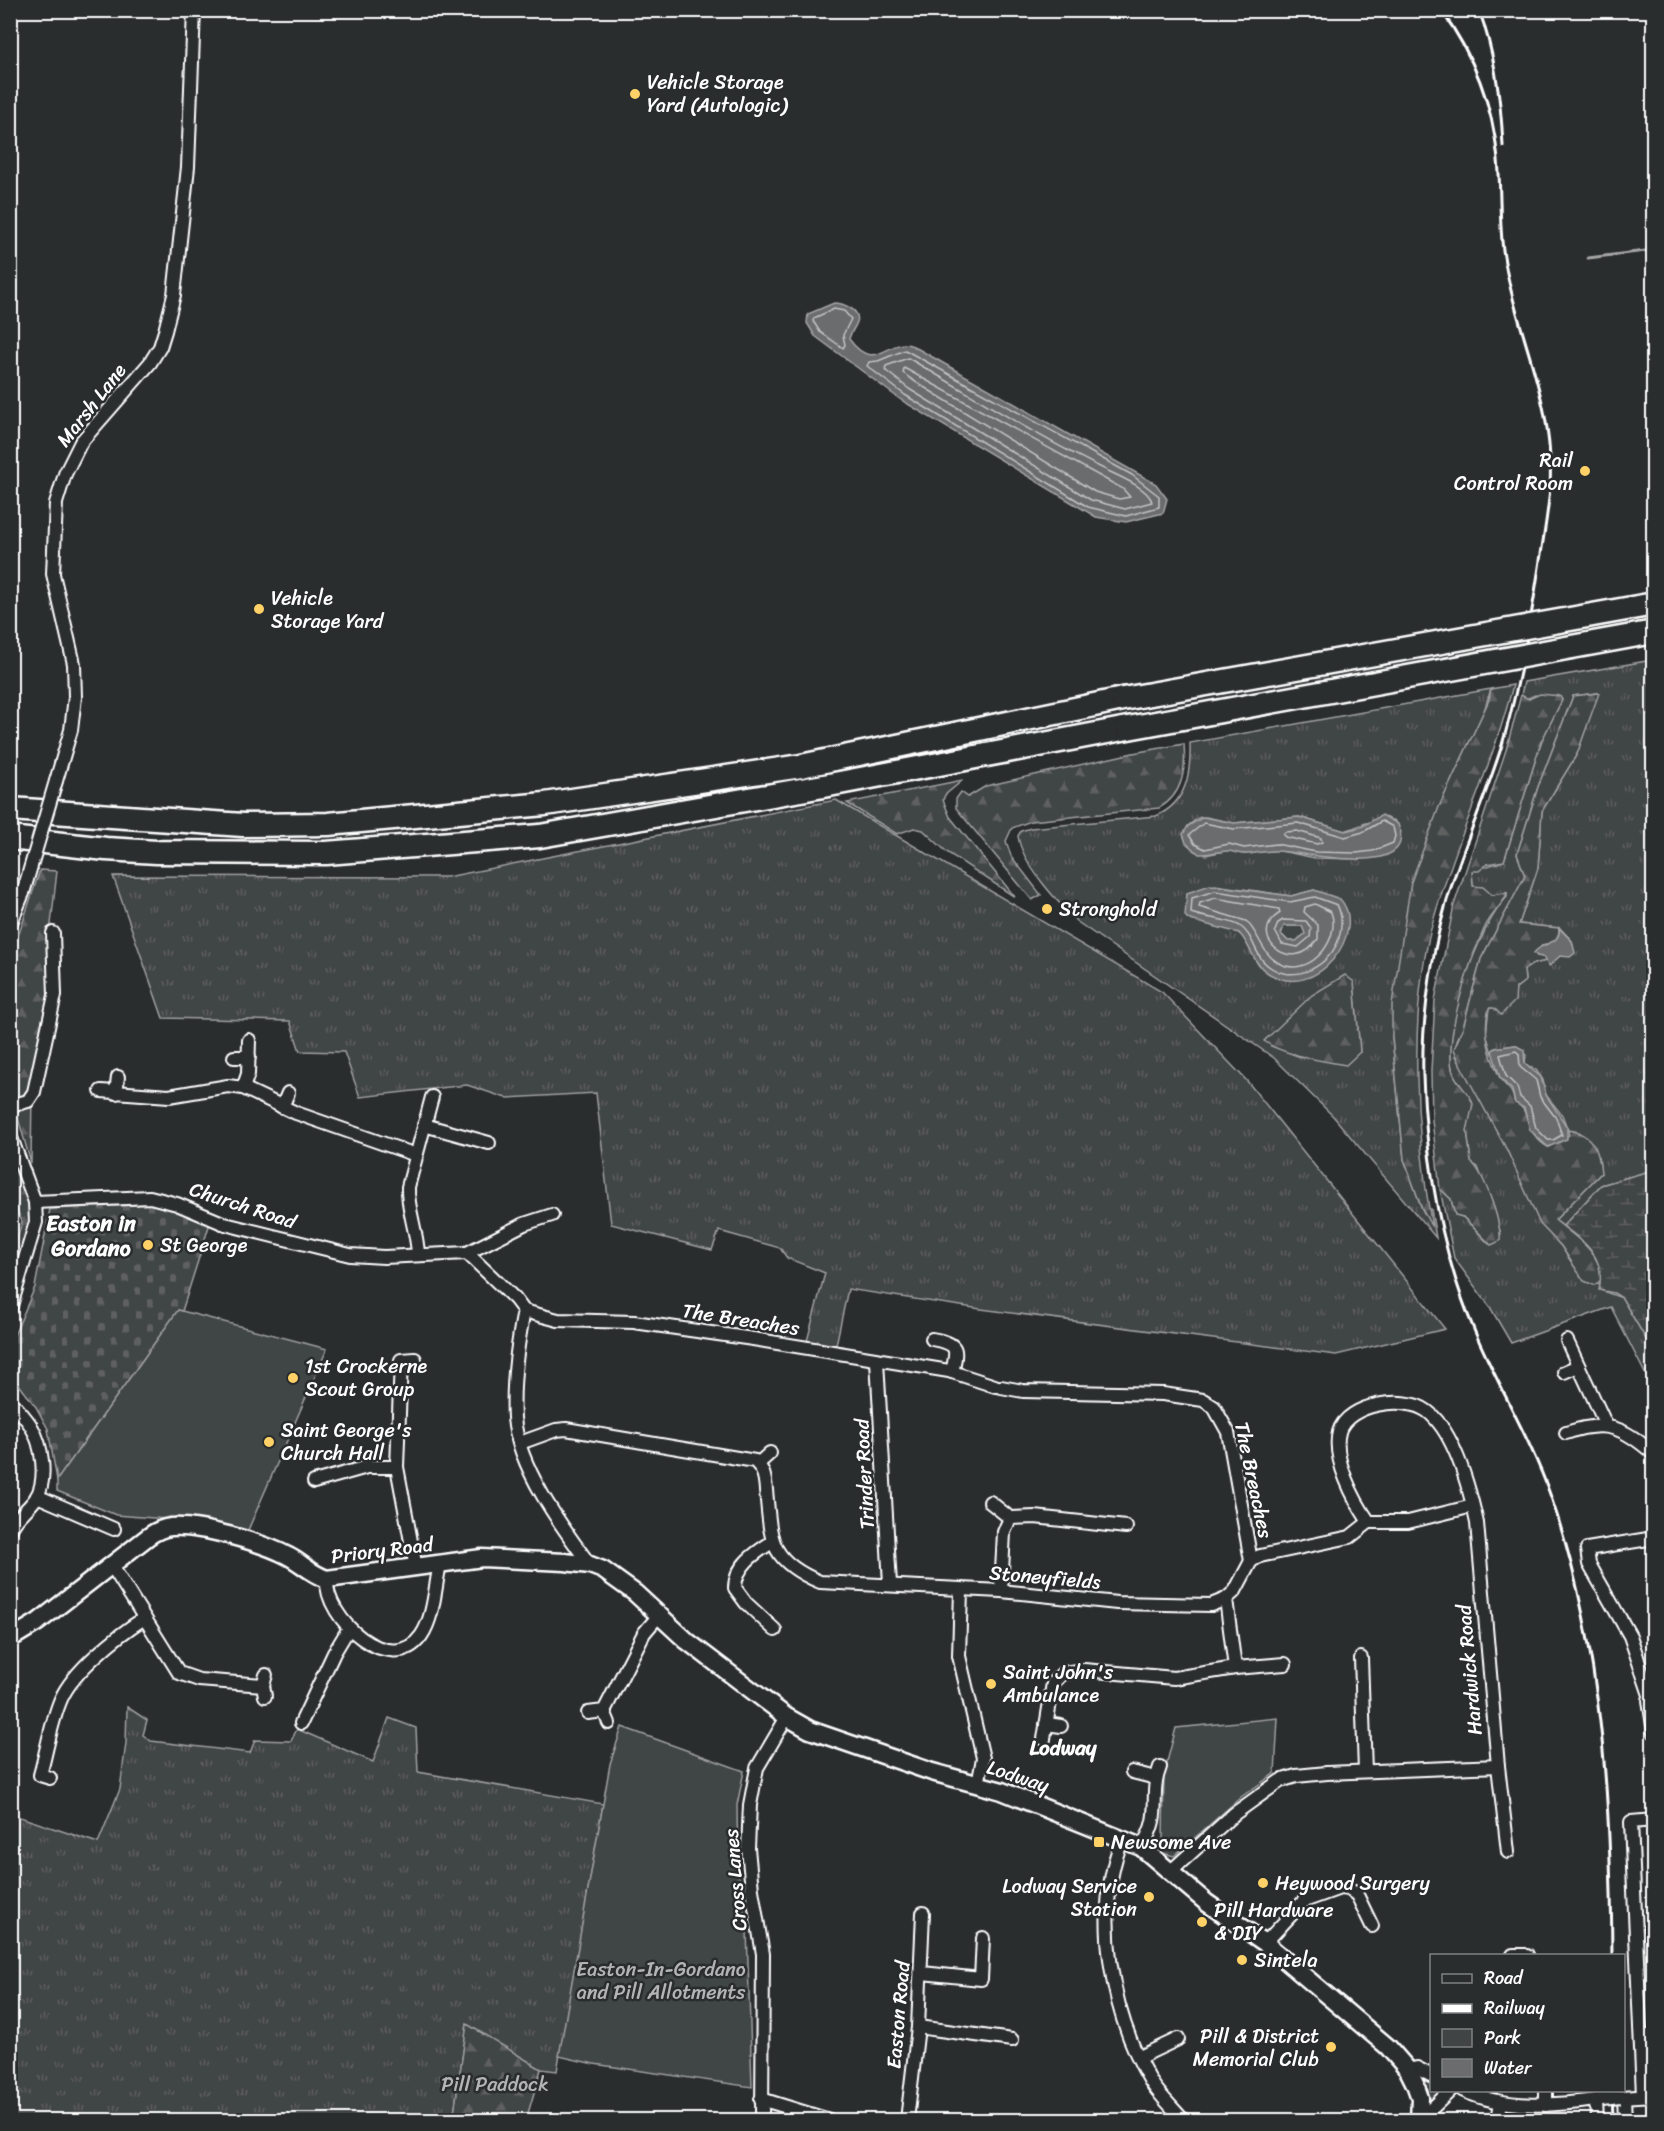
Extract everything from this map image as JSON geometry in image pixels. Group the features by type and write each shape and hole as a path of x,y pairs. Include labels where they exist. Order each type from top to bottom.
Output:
{"highway":[{"path":"13,809 243,825 328,824 545,804 801,766 1123,699 1653,604"},
{"path":"10,838 147,851 326,853 540,836 1653,633"}],"street":[{"name":"Marsh Lane","path":"10,925 23,892 71,730 75,697 74,664 53,574 56,503 65,474 81,442 160,347 174,295 188,167 194,10"},
{"path":"10,1106 28,1101 34,1092 55,995 53,933"},
{"path":"243,1088 248,1074 249,1040"},
{"path":"234,1057 249,1057"},
{"path":"116,1093 118,1077"},
{"path":"101,1091 169,1096 228,1086 243,1088 282,1107 416,1155"},
{"path":"282,1107 288,1093"},
{"path":"418,1254 415,1224 407,1201 416,1155 432,1097"},
{"path":"424,1125 489,1143"},
{"path":"10,1135 35,1202 36,1222 10,1309"},
{"name":"Church Road","path":"35,1202 150,1197 177,1203 225,1224 350,1255 384,1257 467,1253"},
{"path":"552,1215 524,1224 467,1253 515,1299 524,1311 516,1365 514,1419 520,1443 533,1476 560,1522 590,1565"},
{"name":"The Breaches","path":"524,1311 558,1320 634,1322 753,1339 952,1372 998,1387 1023,1391 1163,1394 1203,1400 1214,1407 1228,1432 1251,1561"},
{"path":"932,1339 951,1343 954,1347 956,1353 952,1372"},
{"path":"1567,1341 1606,1425"},
{"path":"415,1359 396,1357 397,1467 416,1568"},
{"name":"Trinder Road","path":"877,1361 890,1584"},
{"path":"1564,1372 1578,1366"},
{"path":"10,1400 24,1416 39,1442 42,1469 37,1496 20,1514 10,1531"},
{"path":"1235,1668 1226,1599 1242,1582 1251,1561 1260,1556 1350,1537 1369,1522 1408,1522 1473,1506 1457,1457 1439,1423 1414,1403 1389,1402 1353,1416 1340,1430 1338,1442 1348,1486 1369,1522"},
{"path":"1566,1433 1606,1425 1623,1431 1653,1454"},
{"path":"520,1443 556,1430 566,1430 745,1457 758,1464 765,1476 772,1542 745,1563 738,1572 735,1588 746,1604 775,1630"},
{"path":"758,1464 771,1453"},
{"path":"320,1476 367,1467 397,1467"},
{"path":"37,1496 114,1529"},
{"path":"990,1502 1010,1518 1035,1517 1126,1527"},
{"name":"Hardwick Road","path":"1473,1506 1508,1852"},
{"path":"1001,1591 1004,1532 1010,1518"},
{"name":"Priory Road","path":"10,1640 38,1622 159,1530 194,1527 276,1550 293,1558 316,1576 327,1579 506,1557 590,1565"},
{"path":"1653,1538 1587,1549 1589,1563 1630,1636 1652,1693 1649,1704 1653,1732"},
{"name":"Stoneyfields","path":"772,1542 795,1568 820,1582 1001,1591 1117,1603 1211,1605 1226,1599"},
{"path":"327,1579 329,1600 349,1628 369,1644 387,1650 411,1645 421,1637 428,1623 440,1564"},
{"name":"Lodway","path":"590,1565 618,1580 660,1614 687,1641 787,1717 810,1730 932,1772 1022,1798 1141,1847 1207,1903 1265,1943 1388,2047 1408,2070 1420,2098 1420,2121"},
{"path":"112,1566 142,1619 179,1673 199,1680 265,1685"},
{"path":"961,1590 959,1656 983,1758 978,1785"},
{"path":"604,1711 644,1634 660,1614"},
{"path":"40,1775 60,1700 67,1688 118,1637 142,1619"},
{"path":"301,1723 334,1653 349,1628"},
{"path":"1361,1658 1365,1771"},
{"path":"1044,1739 1053,1683 1057,1677 1071,1671 1174,1678 1235,1668 1285,1664"},
{"path":"588,1713 604,1711"},
{"path":"604,1711 609,1723"},
{"name":"Cross Lanes","path":"762,2121 763,1954 752,1890 748,1848 750,1805 758,1768 787,1717"},
{"path":"1046,1724 1060,1726"},
{"path":"1171,1871 1234,1814 1280,1780 1296,1776 1365,1771 1498,1766"},
{"path":"1132,1772 1158,1773 1156,1816 1152,1830 1141,1847"},
{"path":"1470,2092 1501,2102 1546,2105 1648,2095 1647,2036 1631,1822 1653,1820"},
{"path":"1123,1839 1110,1880 1108,1935 1115,1990 1140,2057 1152,2082 1184,2121"},
{"path":"1265,1943 1304,1901 1340,1888 1349,1889 1357,1895 1372,1926"},
{"name":"Easton Road","path":"907,2121 918,2027 923,1913"},
{"path":"922,1972 981,1979 983,1938"},
{"path":"918,2027 1012,2040"},
{"path":"1140,2057 1178,2038"},
{"path":"1408,2070 1417,2068 1430,2075"},
{"path":"1420,2121 1450,2092"},
{"path":"1546,2092 1546,2105"},
{"path":"1622,2097 1625,2121"},
{"path":"761,2099 829,2121"},
{"path":"1597,2121 1599,2100"},
{"path":"1498,2121 1501,2102"}],"green space":[{"path":"1653,660 1653,1170 1601,1185 1563,1226 1555,1220 1601,1173 1579,1132 1568,1130 1562,1115 1546,1095 1543,1080 1536,1070 1525,1064 1526,1055 1515,1045 1495,1048 1492,1053 1486,1034 1489,1008 1494,1008 1514,995 1516,988 1525,981 1524,970 1533,964 1546,961 1548,965 1560,956 1567,956 1572,941 1560,928 1519,924 1538,868 1542,811 1577,754 1598,693 1573,696 1538,787 1517,854 1525,876 1481,959 1463,1028 1457,1040 1456,1056 1507,1150 1541,1224 1561,1246 1584,1281 1594,1285 1601,1283 1600,1290 1622,1298 1653,1351 1653,1389 1611,1307 1511,1343 1490,1307 1454,1258 1440,1189 1451,1199 1455,1215 1463,1217 1489,1244 1501,1234 1478,1167 1471,1163 1467,1131 1472,1100 1455,1077 1451,1051 1453,1029 1465,978 1485,931 1507,897 1507,893 1492,895 1473,886 1472,871 1504,861 1541,742 1562,700 1535,695 1526,699 1521,695 1524,682"},
{"path":"1513,685 1495,744 1434,918 1420,992 1417,1032 1418,1114 1432,1227 1422,1209 1404,1159 1392,1037 1392,1004 1411,882 1439,807 1489,700 1491,689"},
{"path":"1491,689 1484,711 1439,807 1392,1037 1404,1159 1422,1209 1431,1225 1428,1209 1431,1209 1436,1238 1333,1116 1274,1058 1076,921 1041,882 1026,858 1018,836 1021,831 1031,828 1156,816 1166,810 1175,803 1185,786 1188,776 1190,743","holes":["1206,817 1234,823 1299,817 1345,831 1366,823 1394,820 1401,832 1394,850 1374,857 1315,858 1276,850 1244,854 1229,850 1206,855 1188,826 1198,818","1215,885 1291,896 1314,890 1342,902 1347,917 1259,966 1243,937 1235,930 1187,918 1187,893","1354,982 1360,1052 1303,1058 1271,1046"]},
{"path":"1599,693 1577,754 1542,811 1538,868 1519,924 1559,928 1559,937 1554,942 1542,945 1537,956 1543,957 1546,961 1533,964 1524,970 1525,981 1516,988 1515,1001 1501,1015 1494,1008 1489,1008 1486,1026 1490,1053 1500,1078 1512,1093 1514,1101 1524,1110 1531,1129 1540,1142 1548,1147 1569,1135 1568,1130 1577,1132 1589,1139 1599,1157 1601,1173 1555,1220 1585,1245 1596,1260 1603,1279 1594,1285 1584,1281 1561,1246 1540,1224 1507,1150 1454,1049 1463,1028 1481,959 1525,876 1517,854 1538,787 1573,696"},
{"path":"1540,694 1560,696 1562,700 1541,742 1504,861 1487,864 1479,871 1472,871 1473,886 1483,887 1492,895 1507,893 1487,923 1479,941 1460,997 1452,1037 1452,1069 1473,1104 1467,1131 1471,1162 1481,1176 1491,1199 1500,1233 1500,1241 1491,1245 1463,1217 1455,1215 1451,1199 1440,1189 1432,1120 1431,1071 1435,1000 1454,905 1506,750 1521,695 1529,699"},
{"path":"1184,744 1183,772 1178,789 1167,803 1159,808 1031,821 1012,828 1006,841 1011,856 1041,895 1032,900 956,808 956,799 961,792 968,797 986,786"},
{"path":"963,780 945,795 943,800 950,817 1015,897 948,853 923,830 914,828 897,834 847,803"},
{"path":"836,800 1162,992 1247,1081 1445,1329 1336,1355 981,1309 848,1289 836,1345 807,1341 825,1273 787,1258 780,1248 719,1231 712,1250 611,1224 596,1093 506,1098 467,1085 360,1097 344,1052 300,1051 290,1021 163,1018 113,876 447,877"},
{"path":"40,870 57,871 50,933 52,994 32,1090 31,1163 11,1094 10,961"},
{"path":"1284,926 1301,926 1305,929 1305,934 1296,941 1288,941 1281,934"},
{"path":"1345,975 1354,982 1360,1052 1346,1065 1292,1054 1264,1041 1312,995"},
{"path":"11,1144 31,1211 32,1225 11,1298 11,1260 22,1222 11,1195"},
{"path":"1654,1170 1653,1351 1622,1298 1614,1293 1599,1290 1600,1269 1593,1253 1563,1226 1601,1185"},
{"path":"155,1204 210,1223 182,1311 178,1310 57,1480 48,1429 36,1407 11,1374 10,1345 35,1287 50,1209"},
{"path":"178,1310 327,1349 245,1537 179,1520 116,1515 57,1491 57,1480"},
{"path":"127,1707 147,1720 143,1735 151,1741 250,1753 255,1740 291,1741 297,1729 373,1762 389,1718 416,1728 418,1772 603,1804 557,2071 541,2069 467,2025 453,2120 11,2120 11,1814 98,1843 120,1789 126,1743"},
{"path":"1278,1718 1275,1773 1241,1797 1174,1856 1159,1852 1156,1846 1163,1841 1164,1773 1176,1728"},
{"name":"Easton-In-Gordano and Pill Allotments","path":"622,1727 744,1771 737,1805 738,1870 747,1930 752,2087 594,2064 559,2056 610,1764"},
{"name":"Pill Paddock","path":"467,2024 541,2069 526,2120 453,2120"},
{"path":"1422,2080 1430,2084 1430,2092 1439,2092 1427,2103"}],"water":[{"path":"834,303 846,306 856,314 857,322 849,339 859,349 867,354 875,355 897,345 913,346 1156,484 1167,499 1163,513 1126,522 1096,517 901,400 815,336 807,323 808,314"},
{"path":"1382,815 1398,824 1400,842 1392,853 1375,858 1331,858 1273,851 1245,854 1227,851 1199,854 1186,843 1183,834 1188,826 1203,817 1234,823 1299,817 1345,831 1361,827"},
{"path":"1210,885 1291,896 1314,890 1340,899 1347,912 1348,928 1343,944 1333,959 1320,971 1304,979 1286,980 1263,969 1239,933 1190,920 1185,916 1187,893","holes":["1284,926 1302,926 1305,934 1296,941 1288,941 1281,934"]},
{"path":"1559,928 1572,941 1575,953 1570,957 1560,956 1549,966 1543,957 1534,953 1557,938"},
{"path":"1515,1045 1524,1050 1525,1064 1541,1077 1546,1095 1567,1127 1567,1139 1548,1147 1530,1130 1524,1108 1515,1103 1512,1090 1500,1078 1492,1051 1495,1048"}],"waterway":[{"path":"1588,258 1654,250"}],"railway":[{"path":"1441,10 1463,44 1472,63 1480,81 1491,120 1498,160 1503,250 1546,425 1550,455 1550,487 1532,612 1514,701 1497,762 1454,878 1440,925 1430,976 1424,1027 1425,1109 1437,1207 1463,1302 1543,1476 1568,1553 1582,1609 1592,1666 1606,1782 1612,1954"},
{"path":"1479,10 1485,26 1496,77 1503,146"},
{"path":"1612,2092 1613,2120"}],"place":[{"name":"Vehicle Storage Yard (Autologic)","path":"635,94"},
{"name":"Rail Control Room","path":"1585,471"},
{"name":"Vehicle Storage Yard","path":"259,609"},
{"name":"Stronghold","path":"1047,909"},
{"name":"St George","path":"148,1245"},
{"name":"1st Crockerne Scout Group","path":"293,1378"},
{"name":"Saint George's Church Hall","path":"269,1442"},
{"name":"Saint John's Ambulance","path":"991,1684"},
{"name":"Newsome Ave","path":"1099,1842"},
{"name":"Heywood Surgery","path":"1263,1883"},
{"name":"Lodway Service Station","path":"1149,1897"},
{"name":"Pill Hardware & DIY","path":"1202,1922"},
{"name":"Sintela","path":"1242,1960"},
{"name":"Pill & District Memorial Club","path":"1331,2047"}],"district":[{"name":"Easton in Gordano","path":"91,1236"},
{"name":"Lodway","path":"1063,1748"}]}
